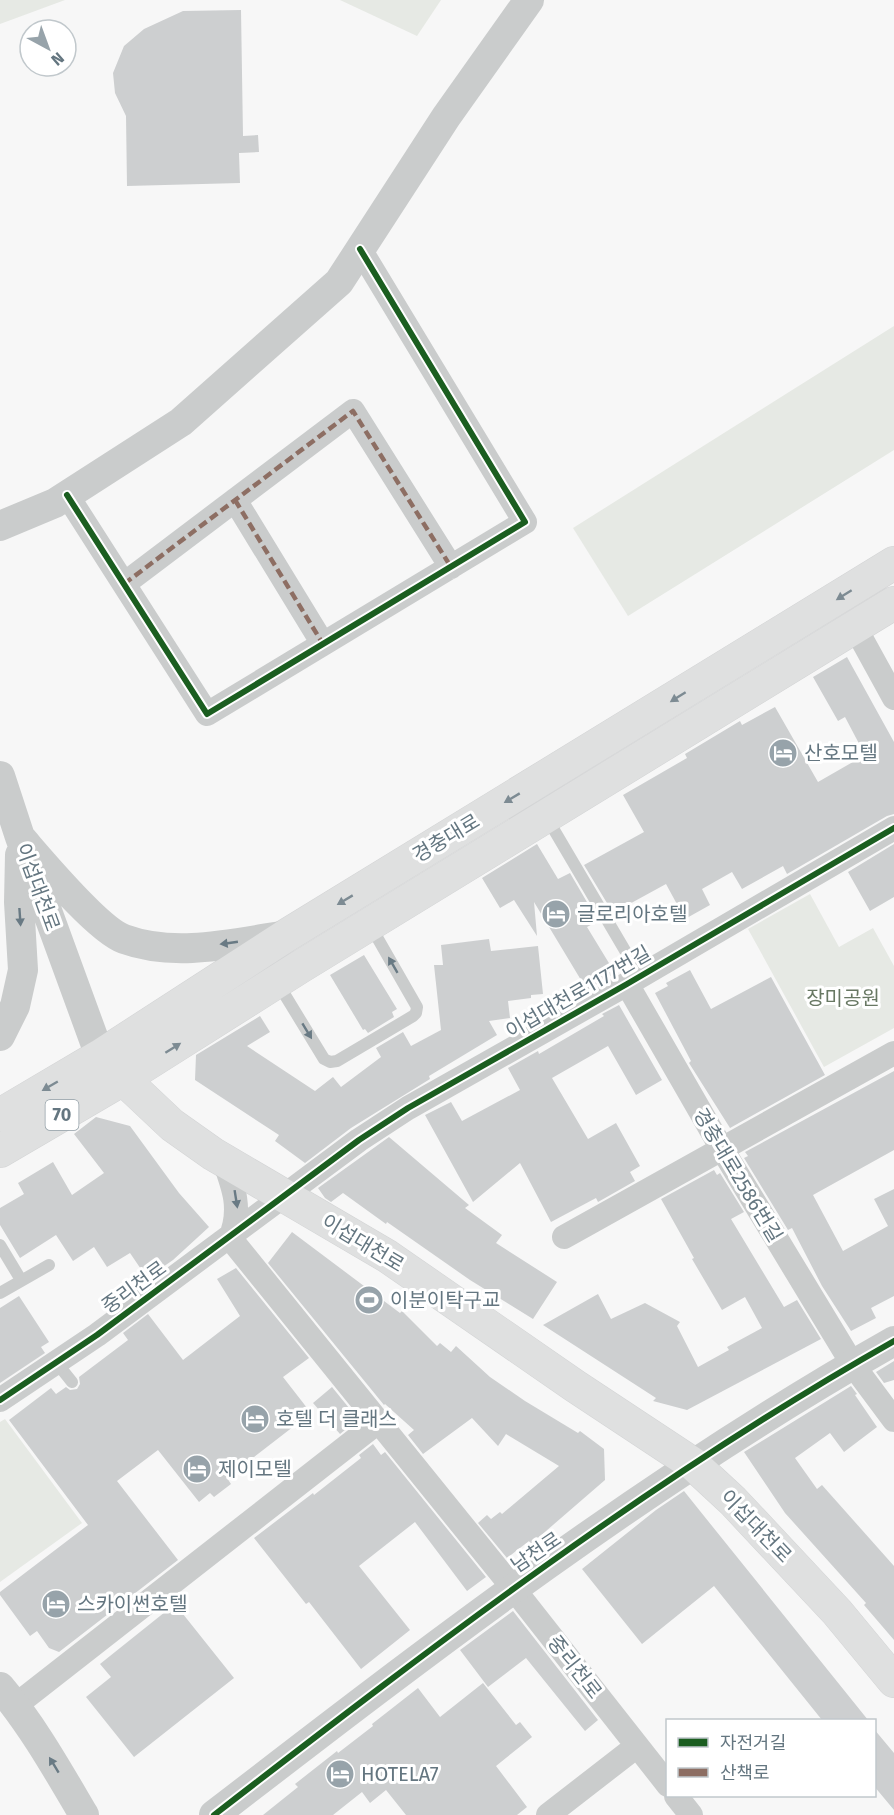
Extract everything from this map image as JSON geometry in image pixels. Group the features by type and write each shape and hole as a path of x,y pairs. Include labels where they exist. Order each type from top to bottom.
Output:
{"main road":[{"name":"경충대로","path":"0,1115 100,1056 287,935 894,564"},
{"name":"경충대로","path":"0,1151 123,1079 372,922 642,764 857,631 894,603"},
{"name":"이섭대천로","path":"100,1056 172,1125 224,1161 387,1256 575,1386 693,1464 733,1501 829,1603 894,1681"}],"street":[{"path":"0,526 55,503 181,422 339,282 446,117 529,0"},
{"path":"67,495 207,714 525,522 360,249"},
{"path":"124,584 353,411 451,567"},
{"path":"235,500 323,644"},
{"path":"857,631 894,698"},
{"name":"이섭대천로","path":"0,776 100,1056"},
{"name":"이섭대천로1177번길","path":"285,1197 350,1147 408,1108 894,828"},
{"path":"20,837 100,922 122,939 160,948 201,947 287,935"},
{"path":"0,1036 15,1006 23,969 19,902 20,837"},
{"name":"경충대로2586번길","path":"633,980 722,1149 853,1365 883,1397 894,1420"},
{"path":"564,1237 894,1053"},
{"path":"224,1161 237,1199 235,1226 230,1238 513,1588"},
{"name":"중리천로","path":"0,1400 285,1197"},
{"name":"남천로","path":"214,1815 513,1588 693,1464 894,1341"},
{"path":"84,1815 8,1696 378,1422"},
{"name":"중리천로","path":"513,1588 666,1782"},
{"path":"548,1815 637,1746"},
{"path":"677,1797 691,1815"}],"lane":[{"name":"경충대로","path":"857,631 894,615"},
{"name":"경충대로2586번길","path":"548,821 633,980"},
{"path":"276,981 324,1059 330,1062 337,1061 413,1016 417,1007 372,922"},
{"path":"0,1245 21,1280"},
{"path":"0,1293 49,1265"},
{"path":"56,1362 72,1382"}],"green space":[{"path":"0,0 65,0 0,24"},
{"path":"340,0 441,0 417,36"},
{"path":"894,326 894,450 628,616 573,528"},
{"name":"장미공원","path":"810,894 839,947 873,928 894,966 894,1028 824,1067 748,929"},
{"path":"5,1419 82,1523 0,1582 0,1422"}],"building":[{"path":"241,10 243,136 258,135 259,152 239,153 240,183 127,186 126,116 115,93 113,73 124,46 144,29 183,11"},
{"path":"847,657 894,742 894,814 787,874 783,866 742,889 732,872 702,889 710,905 685,919 666,884 613,913 584,865 644,832 623,795 687,758 685,754 740,721 742,725 775,707 818,782 865,755 845,717 838,721 813,677"},
{"name":"글로리아호텔","path":"537,844 558,879 570,873 598,921 587,927 615,973 587,990 534,902 537,936 514,900 500,908 482,878"},
{"path":"894,844 894,897 870,911 848,872"},
{"path":"489,939 491,951 538,946 543,994 508,1001 510,1018 489,1021 497,1035 429,1076 430,1079 351,1128 305,1163 275,1141 279,1135 195,1080 196,1055 260,1016 270,1032 247,1046 315,1091 333,1077 341,1087 381,1057 376,1048 403,1032 411,1046 441,1030 434,965 443,965 441,945"},
{"path":"364,955 397,1009 392,1012 394,1017 368,1033 365,1029 363,1030 330,975"},
{"path":"690,970 711,1009 771,977 825,1075 730,1128 689,1063 691,1061 655,993 668,986 666,983"},
{"path":"619,1005 662,1080 636,1095 608,1046 552,1078 588,1139 616,1123 640,1166 630,1172 635,1181 598,1202 596,1198 551,1222 520,1163 473,1202 425,1115 451,1102 462,1121 520,1090 508,1068 538,1051 539,1054"},
{"path":"894,1071 894,1150 813,1195 843,1251 888,1226 874,1199 894,1189 894,1296 871,1308 876,1318 851,1331 822,1286 792,1228 788,1230 744,1158 748,1156 745,1152"},
{"path":"96,1117 130,1126 179,1193 209,1227 173,1260 147,1278 130,1253 107,1267 94,1247 73,1261 56,1235 20,1258 0,1225 0,1208 24,1194 18,1183 53,1162 72,1195 104,1173 74,1134"},
{"path":"389,1137 469,1205 465,1208 502,1235 496,1243 557,1282 533,1319 470,1280 343,1193 331,1202 325,1198 318,1188"},
{"path":"714,1170 717,1175 720,1173 744,1212 731,1219 784,1307 797,1300 821,1339 687,1410 653,1401 656,1398 543,1325 598,1294 611,1319 645,1303 680,1322 677,1326 698,1367 729,1350 727,1347 762,1328 745,1297 722,1310 661,1199"},
{"path":"292,1232 400,1313 402,1311 437,1346 440,1343 451,1352 456,1346 490,1377 578,1433 580,1431 604,1449 605,1480 531,1544 529,1541 507,1558 478,1523 487,1515 491,1519 500,1512 502,1514 559,1466 506,1434 498,1446 472,1418 423,1454 408,1435 414,1430 384,1405 268,1263"},
{"path":"236,1268 309,1358 283,1377 311,1413 227,1478 231,1484 214,1497 210,1493 199,1502 158,1450 117,1481 178,1560 59,1652 49,1648 37,1631 30,1636 0,1592 88,1525 9,1420 51,1388 56,1394 66,1387 70,1390 77,1389 80,1384 79,1377 128,1340 123,1333 148,1314 183,1360 240,1316 217,1279"},
{"path":"19,1296 49,1342 41,1347 45,1353 0,1383 0,1308"},
{"path":"894,1361 894,1380 884,1383 876,1372"},
{"path":"851,1386 877,1427 844,1452 830,1433 795,1458 817,1489 822,1485 894,1566 894,1640 864,1605 866,1603 785,1513 744,1452"},
{"path":"332,1387 358,1419 340,1434 313,1403"},
{"path":"373,1444 381,1455 385,1452 486,1577 467,1591 415,1522 359,1566 410,1630 361,1669 309,1602 306,1604 254,1538 361,1458 359,1455"},
{"path":"684,1491 867,1719 821,1719 714,1586 642,1644 582,1569 656,1510"},
{"path":"175,1604 234,1678 134,1757 86,1697 111,1677 100,1664"},
{"path":"513,1611 598,1720 585,1731 526,1658 488,1687 460,1650"},
{"path":"483,1683 516,1725 520,1722 532,1737 496,1766 527,1807 517,1815 406,1815 386,1790 370,1803 362,1792 333,1815 263,1815 298,1787 295,1784 373,1726 372,1724 418,1688 440,1717"},
{"path":"876,1731 894,1753 894,1810 876,1788"}],"marked path":[{"path":"124,584 353,411 451,567"},
{"path":"235,500 323,644"}],"cycle path":[{"path":"67,495 207,714 525,522 360,249"},
{"path":"0,1400 97,1335 359,1140 408,1108 627,984 894,828"},
{"path":"214,1815 462,1627 631,1506 805,1393 894,1341"}],"place":[{"name":"산호모텔","path":"783,753"},
{"name":"글로리아호텔","path":"556,914"},
{"name":"이분이탁구교","path":"369,1300"},
{"name":"호텔 더 클래스","path":"255,1419"},
{"name":"제이모텔","path":"197,1469"},
{"name":"스카이썬호텔","path":"56,1604"},
{"name":"HOTELA7","path":"340,1774"}]}
